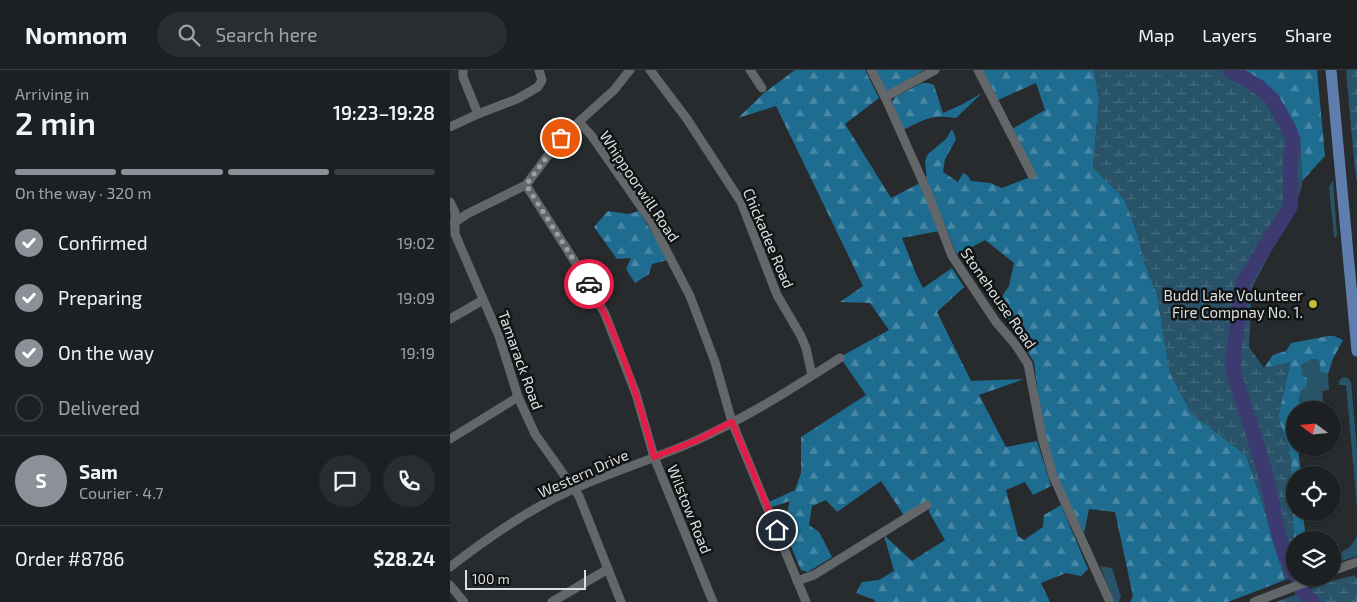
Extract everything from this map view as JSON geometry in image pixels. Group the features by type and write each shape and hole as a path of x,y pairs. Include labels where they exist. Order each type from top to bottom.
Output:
{"main road":[{"path":"1331,70 1357,351"}],"street":[{"path":"464,70 463,77 478,114"},
{"path":"450,127 516,99 538,87 542,80 539,70"},
{"path":"453,224 467,214 526,185 561,138 614,90 630,70"},
{"name":"Chickadee Road","path":"650,70 687,119 741,202 777,295 803,342 812,376"},
{"path":"750,70 762,88"},
{"name":"Stonehouse Road","path":"871,70 885,97 929,197 952,256 996,322 1015,344 1028,364 1042,437 1053,476 1110,602"},
{"path":"885,97 935,70"},
{"path":"978,70 1032,175"},
{"name":"Whippoorwill Road","path":"579,122 591,135 651,221 680,276 707,336 732,422 806,602"},
{"name":"Wilstow Road","path":"526,185 582,273 605,314 636,394 654,457 713,602"},
{"name":"Tamarack Road","path":"450,202 455,212 453,224 455,234 499,336 518,397 536,434 575,489 621,602"},
{"path":"450,319 483,300"},
{"name":"Western Drive","path":"450,567 488,538 524,515 575,489 695,441 732,422 840,358"},
{"path":"450,439 518,397"},
{"path":"797,581 814,575 927,505"},
{"path":"1341,568 1357,562"},
{"path":"552,602 608,570"},
{"path":"450,585 464,602"},
{"path":"1254,602 1296,586"}],"green space":[{"path":"795,70 865,70 879,98 845,124 891,198 920,183 939,231 902,238 923,288 952,268 964,287 937,312 971,381 1024,379 979,395 1006,447 1037,441 1051,486 1033,495 1025,482 1006,490 1018,536 1024,540 1043,527 1044,515 1061,505 1088,569 1081,576 1066,573 1041,583 1050,602 875,602 875,600 856,593 862,582 879,580 894,571 884,535 912,561 945,540 929,512 930,506 905,517 881,481 837,512 826,500 812,506 809,525 819,532 832,557 808,572 801,570 783,528 790,501 772,507 769,502 795,490 801,473 801,437 866,395 840,357 889,330 870,303 840,302 863,286 776,106 738,118 764,93"},
{"path":"874,70 924,70 886,93"},
{"path":"979,70 1094,70 1099,99 1093,168 1124,198 1138,236 1144,262 1157,294 1170,373 1192,414 1246,455 1285,580 1228,602 1130,602 1133,596 1115,512 1089,509 1084,533 1054,472 1042,423 1034,362 997,304 1009,286 1014,263 985,240 957,255 927,181 925,161 928,154 946,139 952,129 956,139 945,159 943,172 958,182 963,173 971,181 990,183 1002,188 1033,176 1012,129 1045,110 1036,83 996,101"},
{"path":"1094,70 1242,70 1262,84 1281,107 1300,140 1302,186 1294,209 1252,287 1249,347 1264,368 1290,362 1278,417 1286,440 1286,456 1290,456 1291,466 1286,466 1286,521 1293,521 1293,531 1286,531 1285,580 1246,455 1192,414 1170,373 1157,294 1144,262 1138,236 1124,198 1093,168 1099,99"},
{"path":"1242,70 1317,70 1325,156 1302,181 1300,140 1281,107 1262,84"},
{"path":"1346,70 1357,70 1357,181 1355,171"},
{"path":"922,83 934,85 943,113 982,93 956,118 928,118 903,130 892,101 895,97"},
{"path":"1333,180 1336,237 1334,237 1329,187"},
{"path":"608,211 629,214 639,211 668,260 652,264 649,274 635,283 626,269 631,258 617,259 594,227"},
{"path":"1328,336 1334,336 1343,340 1328,374 1320,372 1318,360 1312,359 1301,365 1302,375 1307,378 1307,385 1300,393 1300,401 1286,401 1286,440 1278,417 1290,363 1264,368 1273,355 1286,351 1291,343"},
{"path":"1312,359 1318,360 1320,372 1328,374 1329,390 1322,391 1323,401 1300,401 1299,393 1303,391 1300,364"},
{"path":"1344,377 1348,378 1351,382 1357,449 1357,507 1346,385 1339,385 1340,380"},
{"path":"1290,456 1299,456 1300,466 1291,466"},
{"path":"1293,521 1304,521 1305,531 1293,531"},
{"path":"1357,535 1357,556 1341,561 1341,552 1353,543"},
{"path":"1100,566 1112,568 1121,597 1119,602 1114,602"},
{"path":"1355,575 1357,580 1357,602 1276,602 1319,586 1341,586 1341,579"}],"waterway":[{"path":"1230,70 1259,87 1272,99 1293,140 1290,166 1290,207 1244,281 1240,295 1233,358 1234,374 1268,484 1275,520 1286,557"},
{"path":"1302,591 1312,602"}],"way so far":[{"path":"561,138 526,185 589,284"}],"place":[{"name":"Budd Lake Volunteer Fire Compnay No. 1.","path":"1313,304"}],"route":[{"path":"589,284 605,314 625,361 654,457 695,441 732,422 777,530"}]}
